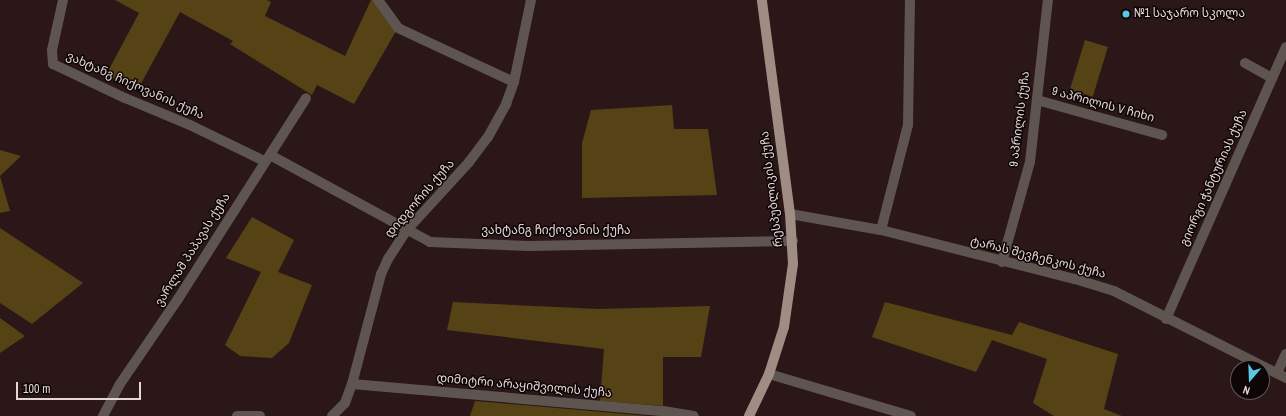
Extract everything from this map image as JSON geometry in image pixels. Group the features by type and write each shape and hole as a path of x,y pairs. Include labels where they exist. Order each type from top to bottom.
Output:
{"main road":[{"name":"რესპუბლიკის ქუჩა","path":"749,416 769,374 789,304 793,241 762,0"}],"street":[{"name":"ვახტანგ ჩიქოვანის ქუჩა","path":"63,0 52,50 53,64 125,98 267,158 430,242 529,246 793,241"},
{"path":"378,0 398,28 514,82"},
{"name":"დიდგორის ქუჩა","path":"332,416 345,402 352,384 380,274 388,259 407,230 469,162 488,136 506,104 514,82 531,0"},
{"path":"881,230 908,126 910,0"},
{"name":"9 აპრილის ქუჩა","path":"1002,262 1030,162 1048,0"},
{"name":"გიორგი ჭანტურიას ქუჩა","path":"1166,319 1286,47"},
{"path":"1245,63 1272,78"},
{"name":"ვარლამ პაპავას ქუჩა","path":"103,416 120,384 178,299 306,98"},
{"name":"9 აპრილის V ჩიხი","path":"1037,100 1162,135"},
{"name":"ტარას შევჩენკოს ქუჩა","path":"790,214 881,230 1002,262 1075,279 1114,291 1166,319 1282,375"},
{"path":"1282,375 1286,354"},
{"path":"769,374 911,416"},
{"name":"დიმიტრი არაყიშვილის ქუჩა","path":"352,384 663,411 694,416"},
{"path":"237,416 260,416"}],"shaded area":[{"path":"115,0 267,0 271,2 265,16 345,56 371,0 375,0 396,31 354,104 317,85 312,95 230,44 233,41 180,12 137,91 106,75 139,13"},
{"path":"1085,40 1108,47 1093,97 1070,90"},
{"path":"672,105 674,129 708,129 717,195 582,198 582,143 591,110"},
{"path":"0,150 21,156 0,176"},
{"path":"0,176 10,211 0,213"},
{"path":"252,217 294,240 278,272 312,285 289,343 272,358 240,356 225,345 261,272 226,258"},
{"path":"0,228 83,283 32,324 0,303"},
{"path":"453,302 599,309 710,306 701,357 663,357 663,406 600,401 604,349 447,330"},
{"path":"885,302 1012,335 1019,322 1118,354 1104,409 1122,416 1054,416 1033,403 1047,359 992,340 976,372 872,337"},
{"path":"0,318 25,336 0,353"},
{"path":"475,401 648,416 470,416"}],"place":[{"name":"№1 საჯარო სკოლა","path":"1126,14"}]}
